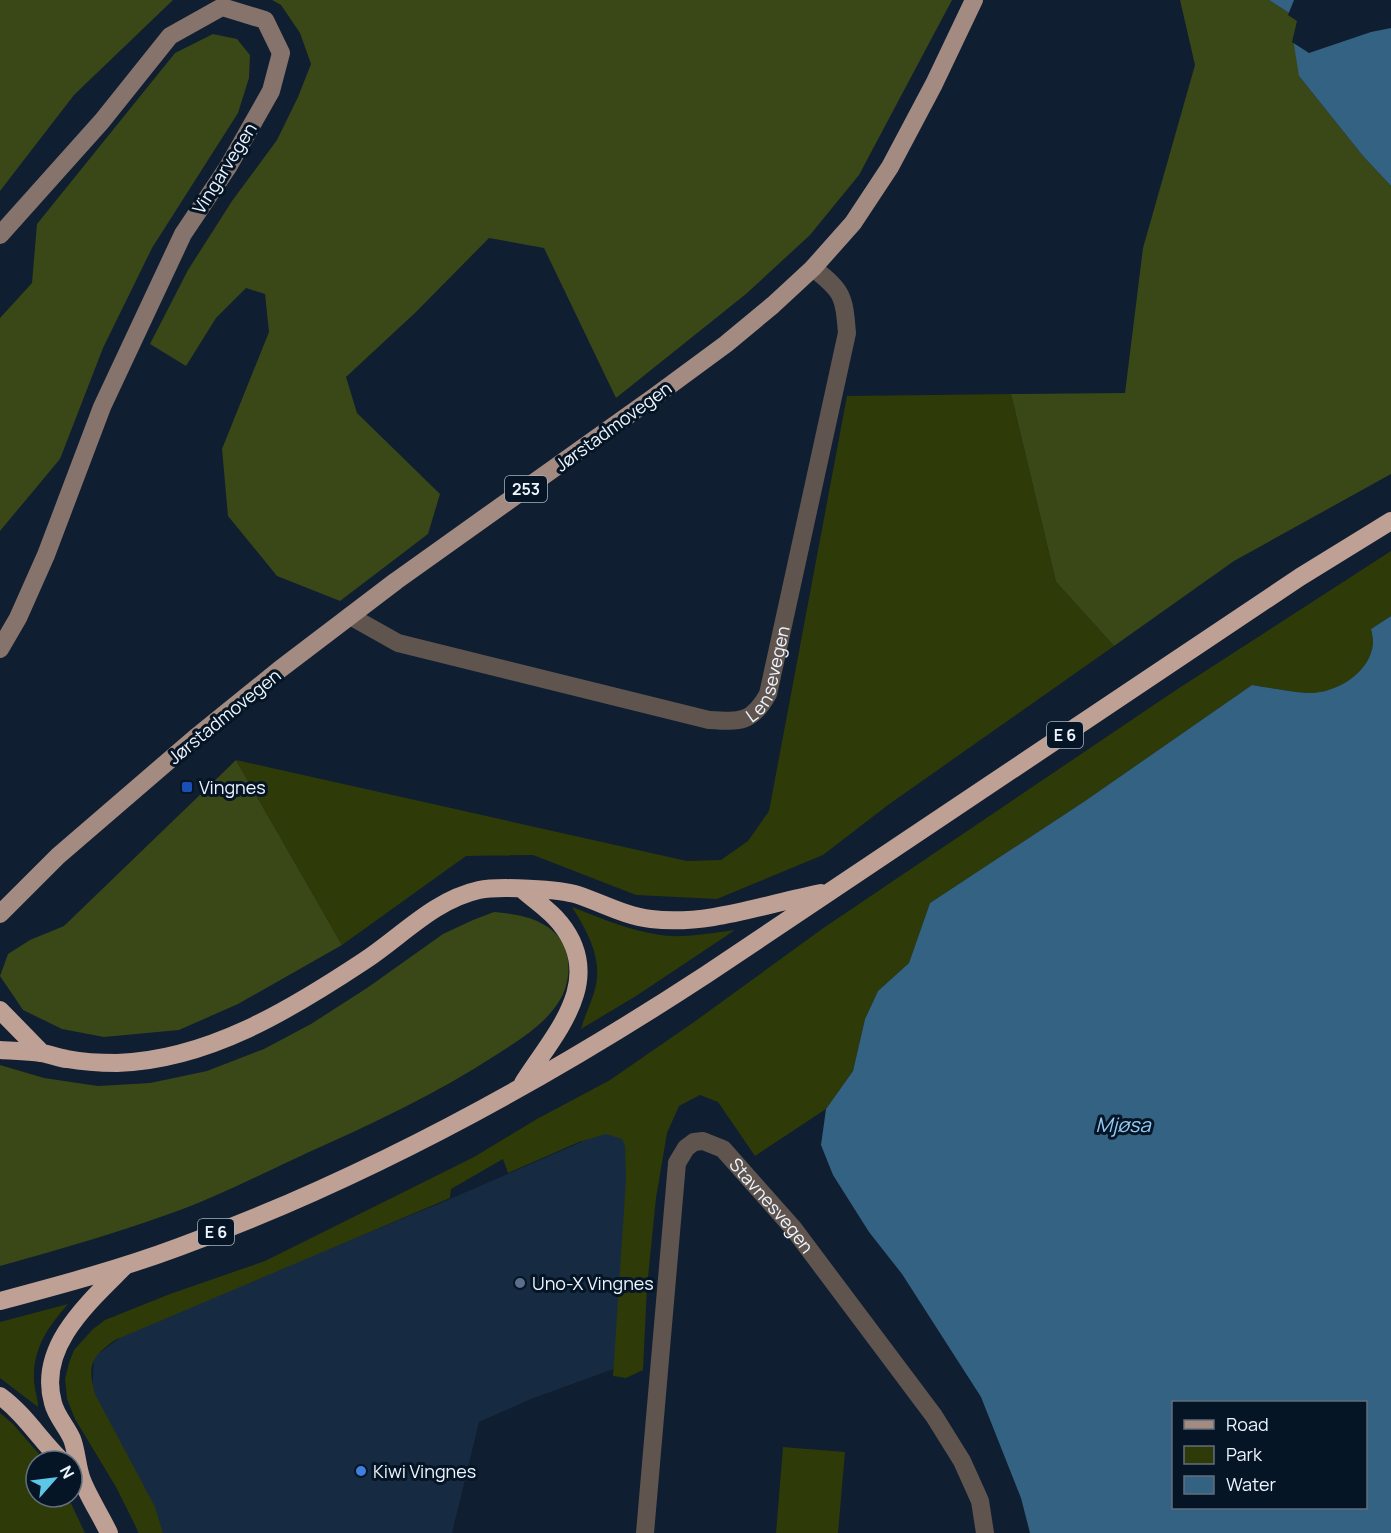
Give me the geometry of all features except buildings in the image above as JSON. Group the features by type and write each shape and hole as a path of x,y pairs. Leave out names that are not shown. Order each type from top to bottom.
{"highway":[{"name":"E 6","path":"0,1301 179,1247 303,1197 383,1159 520,1087 639,1018 1300,577 1391,521"},
{"path":"0,1050 116,1063 164,1057 212,1043 263,1022 310,996 363,962 419,920 450,901 479,890 508,888 575,894 622,912 651,919 677,920 732,914 779,901 828,892"},
{"path":"520,1087 573,1004 579,986 579,966 569,935 558,920 522,889"},
{"path":"0,1010 42,1053"},
{"path":"73,1449 72,1439 53,1404 50,1382 52,1363 59,1344 71,1324 90,1301 127,1264"},
{"path":"0,1396 26,1419 52,1449"},
{"path":"84,1488 109,1533"}],"main road":[{"name":"Jørstadmovegen","path":"0,914 58,856 195,738 279,670 396,581 726,344 813,268 853,223 890,167 934,84 974,0"}],"street":[{"name":"Vingarvegen","path":"0,235 102,121 170,36 222,7 265,20 281,52 271,91 228,167 183,234 102,407 37,576 18,618 0,649"},
{"name":"Lensevegen","path":"350,616 398,642 709,720 735,722 749,717 759,709 768,694 847,333 845,304 837,288 813,268"},
{"name":"Stavnesvegen","path":"645,1533 677,1163 686,1148 694,1142 703,1141 723,1149 793,1228 934,1416 962,1461 980,1501 985,1533"}],"shaded area":[{"path":"616,1127 628,1142 627,1364 531,1399 479,1422 452,1533 138,1533 92,1396 94,1357 129,1331 443,1202"}],"green space":[{"path":"0,0 173,0 74,95 0,191"},
{"path":"272,0 952,0 859,175 810,235 746,294 616,398 544,248 489,238 416,312 346,377 357,413 440,494 428,534 340,601 277,576 228,516 222,449 269,332 265,294 246,288 216,318 186,366 150,344 188,270 232,201 277,140 311,64 300,33 281,5"},
{"path":"1180,0 1269,0 1300,20 1299,76 1363,156 1391,186 1391,474 1234,561 1114,646 1056,582 1011,394 1125,393 1143,248 1195,65"},
{"path":"213,34 237,39 250,55 249,78 238,113 152,248 103,348 60,459 0,531 0,318 32,283 37,224 175,53"},
{"path":"1011,394 1056,582 1114,646 888,805 823,855 717,899 636,895 533,855 466,856 342,945 236,760 687,861 721,860 748,841 769,811 847,396"},
{"path":"1391,551 1391,616 1371,629 1373,643 1371,654 1366,664 1350,680 1330,690 1308,693 1252,685 1085,801 930,903 909,963 878,991 865,1019 853,1071 826,1109 755,1156 718,1102 700,1095 679,1106 667,1133 656,1198 647,1287 643,1370 626,1378 613,1376 626,1179 625,1146 622,1139 606,1134 579,1142 508,1173 503,1159 451,1189 450,1198 115,1340 96,1357 91,1369 95,1394 155,1507 163,1533 139,1533 116,1487 75,1419 67,1399 65,1379 69,1363 74,1350 93,1329 105,1320 170,1294 265,1261 474,1157 537,1119 610,1080 822,929 1176,690"},
{"path":"236,760 342,945 238,1004 179,1030 104,1037 62,1029 23,1010 0,976 8,954 30,940 64,926"},
{"path":"572,907 626,927 655,934 684,936 735,930 636,996 581,1029 595,991 597,964 592,944"},
{"path":"494,912 515,914 544,924 559,937 568,960 568,975 562,997 545,1019 522,1038 450,1083 403,1108 222,1193 127,1228 0,1266 0,1065 44,1078 98,1086 150,1083 207,1071 264,1049 311,1024 367,988 443,934"},
{"path":"68,1304 43,1338 36,1357 34,1379 38,1407 0,1378 0,1322"},
{"path":"0,1413 35,1449 24,1449 24,1509 74,1509 85,1533 0,1533"},
{"path":"783,1447 845,1452 838,1533 776,1533"}],"water":[{"path":"1269,0 1391,0 1391,186 1363,156 1299,76 1294,45 1300,20"},
{"name":"Mjøsa","path":"1391,616 1391,1533 1030,1533 1021,1498 981,1397 902,1274 869,1232 833,1175 821,1145 826,1109 853,1071 865,1019 878,991 909,963 930,903 1085,801 1252,685 1308,693 1329,690 1350,680 1359,672 1371,654 1373,643 1371,629"}],"pier":[{"path":"1294,0 1391,0 1391,28 1371,32 1309,53 1292,42 1297,21 1288,15"}],"place":[{"name":"Vingnes","path":"187,787"},
{"name":"Uno-X Vingnes","path":"520,1283"},
{"name":"Kiwi Vingnes","path":"361,1471"}]}
